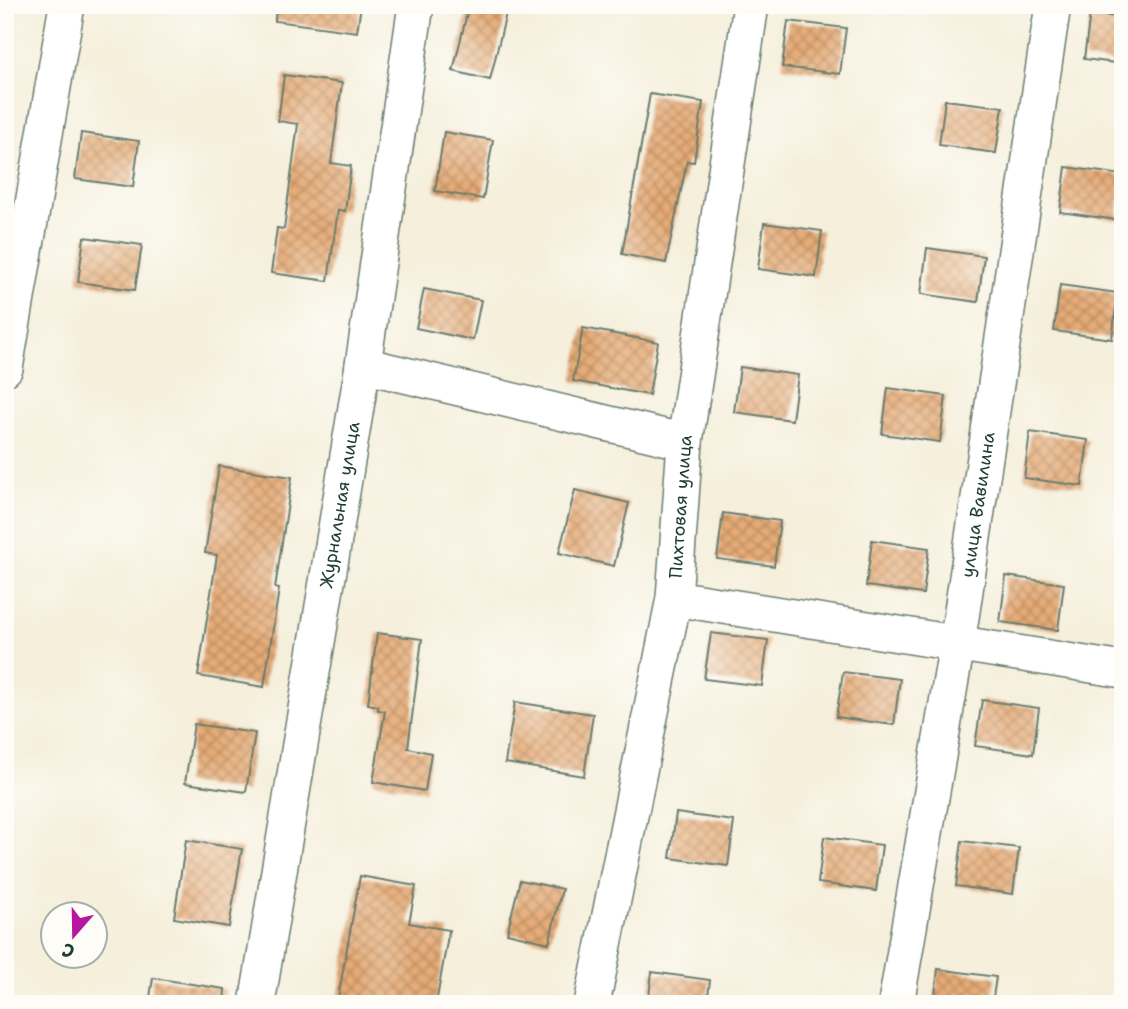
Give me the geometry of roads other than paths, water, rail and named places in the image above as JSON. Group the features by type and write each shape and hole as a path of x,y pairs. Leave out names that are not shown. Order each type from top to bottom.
{"street":[{"path":"5,368 67,5"},
{"name":"Журнальная улица","path":"257,1004 363,365 416,5"},
{"name":"Пихтовая улица","path":"592,1004 674,598 685,442 751,5"},
{"name":"улица Вавилина","path":"896,1004 957,644 1053,5"},
{"path":"363,365 685,442"},
{"path":"674,598 1123,670"}]}
